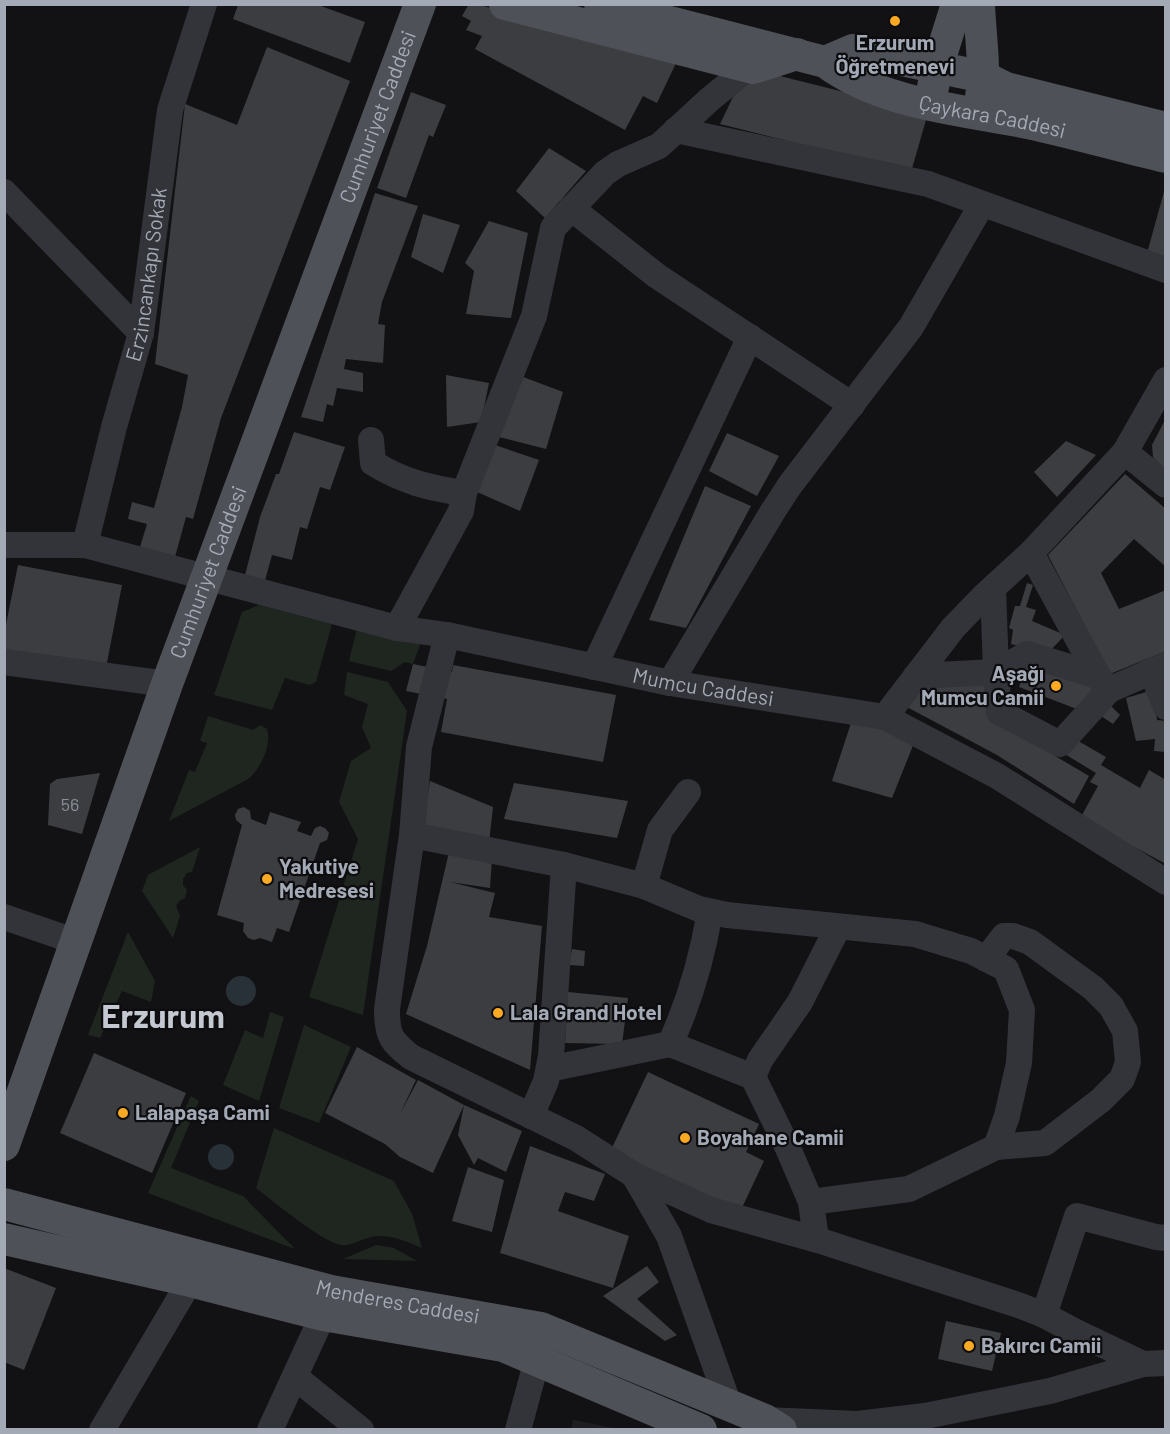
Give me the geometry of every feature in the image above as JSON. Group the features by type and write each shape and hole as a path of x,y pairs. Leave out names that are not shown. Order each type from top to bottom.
{"main road":[{"name":"Cumhuriyet Caddesi","path":"4,1145 167,684 420,4"},
{"path":"505,4 753,68 811,58"},
{"name":"Çaykara Caddesi","path":"600,4 811,58 842,75 897,96 929,105 1026,123 1166,157"},
{"path":"682,4 756,27 811,58"},
{"path":"929,105 937,68 957,4"},
{"path":"979,4 981,60 984,77 979,116"},
{"name":"Çaykara Caddesi","path":"811,58 853,50 984,77 1006,88 1166,128"},
{"name":"Menderes Caddesi","path":"4,1204 331,1291 541,1328 773,1425"},
{"name":"Menderes Caddesi","path":"4,1239 190,1281 323,1315 503,1346 701,1430"}],"street":[{"name":"Erzincankapı Sokak","path":"85,546 114,427 141,333 170,110 204,4"},
{"path":"397,628 461,511 464,493 534,316 553,228 604,173 618,164 659,146 742,73 753,68"},
{"path":"676,130 928,184 1166,270"},
{"path":"4,192 141,333"},
{"path":"670,683 772,511 911,327 982,204"},
{"path":"571,208 657,276 852,405"},
{"path":"594,667 750,338"},
{"path":"885,717 953,628 1030,553 1125,452 1166,380"},
{"path":"371,440 373,463 395,477 428,488 464,493"},
{"path":"1125,452 1166,485"},
{"name":"Mumcu Caddesi","path":"4,545 85,546 397,628 447,635 670,683 885,717 997,776 1166,882"},
{"path":"1030,553 1103,683"},
{"path":"993,588 999,712 1060,744 1103,683"},
{"path":"447,635 419,747 412,835 387,1009 387,1023 393,1043 411,1058 576,1138 634,1175 711,1210 816,1239 1044,1315 1074,1331 1154,1364"},
{"path":"916,676 996,672 1027,654 1103,683 1158,668 1166,706"},
{"path":"4,662 167,684"},
{"path":"644,886 660,830 688,792"},
{"path":"412,835 564,865 644,886 710,912 915,934 971,951 1006,969 1022,1010 1019,1063 1007,1116 996,1147"},
{"path":"531,1116 549,1069 564,865"},
{"path":"670,1044 694,983 705,944 710,912"},
{"path":"4,917 77,942"},
{"path":"753,1077 760,1060 800,1002 838,927"},
{"path":"811,1202 909,1189 996,1147 1045,1143 1101,1100 1122,1079 1128,1062 1125,1031 1111,1006 1093,988 1030,942 1013,936 1004,936 986,959"},
{"path":"549,1069 670,1044 753,1077 811,1202 816,1239"},
{"path":"634,1175 669,1236 729,1405"},
{"path":"1044,1315 1077,1216 1166,1238"},
{"path":"102,1430 190,1281"},
{"path":"270,1430 323,1315"},
{"path":"518,1430 537,1360"},
{"path":"773,1425 921,1425 1154,1364"},
{"path":"295,1377 361,1430"}],"shaded area":[{"path":"259,605 332,624 316,682 309,685 285,678 272,710 214,695 242,612"},
{"path":"358,624 422,639 413,664 405,662 391,671 349,661"},
{"path":"347,672 388,682 407,711 363,1015 309,997 358,839 339,802 351,761 371,748 362,727 368,704 344,695"},
{"path":"208,716 253,730 260,725 267,729 267,749 257,769 248,779 169,821 189,770 195,772 207,743 200,741"},
{"path":"200,847 192,872 187,873 183,879 183,885 187,890 185,898 176,906 180,916 173,938 142,891 148,875"},
{"path":"128,932 155,981 151,1002 122,991 100,1038 88,1035"},
{"path":"241,976 252,980 256,991 252,1002 241,1006 230,1002 226,991 230,980"},
{"path":"270,1012 284,1017 259,1101 223,1085 245,1030 263,1038"},
{"path":"304,1025 351,1047 319,1123 279,1108"},
{"path":"191,1096 199,1101 171,1168 243,1196 295,1249 148,1193"},
{"path":"274,1128 394,1181 412,1214 422,1248 400,1239 383,1236 373,1236 341,1245 322,1237 256,1188"},
{"path":"221,1144 230,1148 234,1157 230,1166 221,1170 212,1166 208,1157 212,1148"},
{"path":"376,1245 394,1248 417,1261 343,1259"},
{"path":"573,1420 618,1429 571,1429"}],"building":[{"path":"469,4 477,4 677,61 657,103 643,96 625,130 475,49 482,36 466,30 471,21 462,16"},
{"path":"238,5 318,5 365,22 350,63 233,19"},
{"path":"267,47 350,81 221,418 193,519 186,517 175,557 140,547 147,524 128,519 132,502 154,508 182,407 188,375 155,364 185,104 237,125"},
{"path":"760,71 928,113 911,172 720,124 733,97 744,83"},
{"path":"411,92 446,105 433,137 429,135 406,198 377,188"},
{"path":"549,148 586,171 545,218 516,191"},
{"path":"1166,188 1166,262 1146,257"},
{"path":"375,193 418,206 382,302 378,324 385,325 383,363 346,359 344,369 363,373 363,392 337,388 333,406 327,404 323,422 301,417"},
{"path":"423,214 460,225 443,273 411,257"},
{"path":"489,221 528,233 511,318 466,314 474,271 465,263"},
{"path":"446,375 489,383 481,422 447,427"},
{"path":"518,375 563,392 546,449 499,437"},
{"path":"1166,418 1166,471 1153,457 1152,445"},
{"path":"294,432 345,447 330,490 320,487 307,529 300,527 292,560 272,555 264,584 244,579 260,517"},
{"path":"727,433 779,456 757,496 709,471"},
{"path":"1066,441 1096,455 1057,497 1034,472"},
{"path":"495,445 539,460 520,511 477,492"},
{"path":"1125,474 1166,509 1166,567 1134,539 1101,573 1119,609 1166,590 1166,651 1110,674 1048,555"},
{"path":"705,486 751,506 686,628 649,620"},
{"path":"18,565 122,585 105,673 4,654 4,634"},
{"path":"1027,583 1033,585 1026,607 1036,610 1032,621 1065,635 1048,653 1011,644 1013,630 1009,628 1015,606 1020,606"},
{"name":"Aşağı Mumcu Camii","path":"1029,659 1094,685 1082,711 1019,687"},
{"path":"413,664 452,672 453,665 616,695 603,762 441,732 447,699 406,691"},
{"path":"989,680 1045,750 1089,776 1074,804 997,755 905,706 921,683"},
{"path":"1153,690 1157,720 1166,721 1166,752 1154,751 1155,739 1136,741 1126,698"},
{"path":"1110,705 1120,715 1113,724 1101,716"},
{"path":"852,720 916,738 892,798 832,781"},
{"path":"1073,738 1106,757 1101,765 1140,788 1149,770 1166,780 1166,864 1121,840 1082,815 1098,786 1090,782 1096,773 1063,753"},
{"path":"100,773 82,834 48,825 50,784 57,779"},
{"path":"430,781 493,807 489,843 422,832"},
{"path":"514,783 628,801 617,838 504,819"},
{"name":"Yakutiye Medresesi","path":"244,807 250,811 251,819 266,825 270,812 301,822 297,831 311,836 315,828 320,826 329,833 327,840 320,843 289,932 277,928 272,942 260,938 254,940 248,938 243,931 244,923 217,915 242,825 236,820 235,815 238,809"},
{"path":"449,852 492,858 490,888 450,882 495,893 489,917 542,926 530,1070 406,1014 427,946"},
{"path":"572,949 585,951 584,966 569,965"},
{"path":"568,992 628,998 622,1044 565,1043"},
{"path":"357,1047 416,1080 400,1114 418,1080 464,1105 433,1173 400,1157 385,1144 325,1113"},
{"name":"Lalapaşa Cami","path":"94,1053 186,1093 152,1173 60,1133"},
{"name":"Boyahane Camii","path":"648,1072 759,1124 746,1152 764,1161 740,1212 610,1152"},
{"path":"464,1105 522,1131 506,1172 478,1158 474,1165 458,1135"},
{"path":"530,1146 605,1174 594,1201 565,1192 558,1211 629,1236 613,1288 500,1253"},
{"path":"468,1167 504,1180 492,1232 452,1221"},
{"path":"647,1266 659,1282 637,1299 677,1335 665,1341 603,1296"},
{"path":"4,1268 56,1288 24,1370 4,1362"},
{"name":"Bakırcı Camii","path":"946,1321 1001,1333 992,1371 938,1359"}],"place":[{"name":"Erzurum Öğretmenevi","path":"895,21"},
{"name":"Aşağı Mumcu Camii","path":"1056,686"},
{"name":"Yakutiye Medresesi","path":"267,879"},
{"name":"Lala Grand Hotel","path":"498,1013"},
{"name":"Lalapaşa Cami","path":"123,1113"},
{"name":"Boyahane Camii","path":"685,1138"},
{"name":"Bakırcı Camii","path":"969,1346"}],"district":[{"name":"Erzurum","path":"163,1016"}]}
